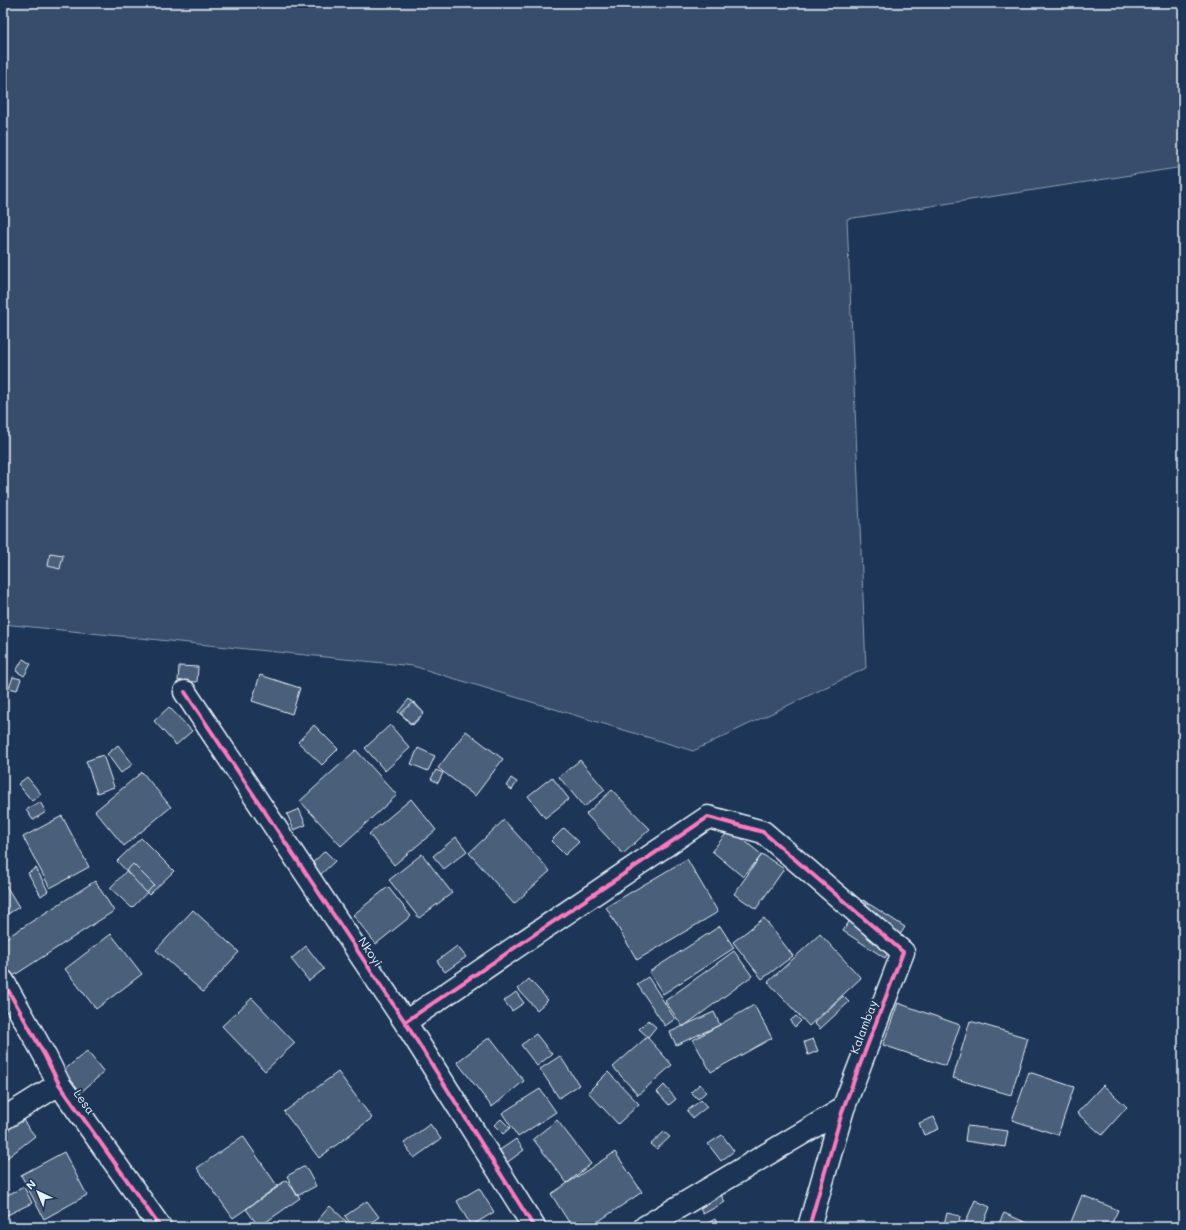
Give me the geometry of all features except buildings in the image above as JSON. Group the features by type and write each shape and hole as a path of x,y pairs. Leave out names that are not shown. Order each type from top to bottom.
{"street":[{"name":"Nkoyi","path":"185,692 405,1022 534,1227"},
{"name":"Kalambay","path":"405,1022 708,818 763,832 903,952 843,1109 809,1227"},
{"name":"Lesa","path":"3,981 59,1084 160,1227"},
{"path":"3,1119 59,1084"},
{"path":"645,1227 843,1109"}],"shaded area":[{"path":"3,3 1183,3 1183,167 847,219 866,668 693,751 413,666 3,624"}],"cycle path":[{"path":"185,692 405,1022 534,1227"},
{"path":"405,1022 708,817 763,832 903,952 843,1109 809,1227"},
{"path":"3,981 59,1084 160,1227"}]}
